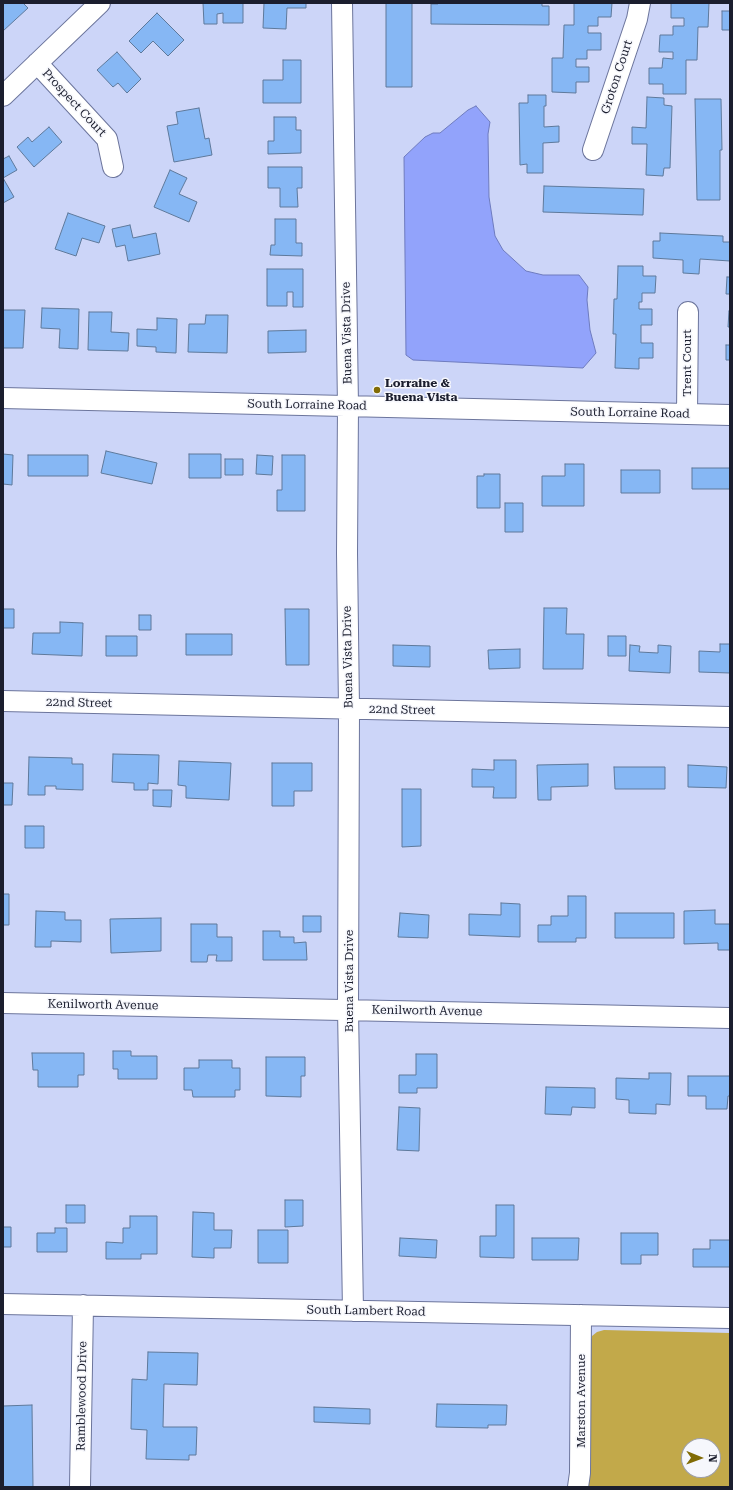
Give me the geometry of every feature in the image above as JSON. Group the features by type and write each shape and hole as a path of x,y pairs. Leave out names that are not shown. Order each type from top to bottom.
{"street":[{"path":"3,96 100,3"},
{"name":"Buena Vista Drive","path":"342,3 348,406 348,1009 353,1311"},
{"name":"Groton Court","path":"593,150 640,3"},
{"name":"Prospect Court","path":"37,63 108,139 113,167"},
{"name":"Trent Court","path":"687,414 688,312"},
{"name":"South Lorraine Road","path":"3,398 730,415"},
{"name":"22nd Street","path":"3,701 730,717"},
{"name":"Kenilworth Avenue","path":"3,1003 730,1018"},
{"name":"South Lambert Road","path":"3,1304 730,1318"},
{"name":"Ramblewood Drive","path":"80,1487 83,1305"},
{"name":"Marston Avenue","path":"578,1487 580,1473 581,1315"}],"shaded area":[{"path":"604,1330 730,1333 730,1487 589,1487 589,1346 592,1336 597,1332"}],"water":[{"path":"476,106 490,122 488,134 489,197 495,236 503,250 526,271 543,275 579,275 588,287 587,300 590,330 596,353 583,368 413,360 406,355 404,157 425,137 433,133 440,133 468,110"}],"building":[{"path":"3,3 23,3 28,8 3,31"},
{"path":"203,3 243,3 243,23 223,23 223,13 217,14 217,24 204,24"},
{"path":"264,3 306,3 306,8 287,8 286,29 263,28"},
{"path":"386,3 412,3 412,87 386,87"},
{"path":"542,3 542,6 549,6 549,25 431,24 431,4"},
{"path":"574,3 612,3 611,17 598,17 598,26 588,26 588,33 601,33 601,50 587,50 587,59 576,59 576,67 589,67 589,82 576,82 576,93 552,92 552,58 563,58 564,25 574,25"},
{"path":"671,3 709,3 708,27 698,27 697,60 686,60 686,94 663,94 663,84 649,84 649,68 662,68 663,58 673,59 673,52 659,52 660,35 673,35 673,26 684,26 684,18 671,18"},
{"path":"722,11 730,11 730,30 722,30"},
{"path":"157,13 184,40 168,56 153,41 141,53 129,41"},
{"path":"117,52 141,79 127,93 118,83 113,87 97,70"},
{"path":"283,60 301,60 301,103 263,103 263,80 283,80"},
{"path":"528,95 546,95 546,106 544,106 544,127 559,126 559,142 543,143 543,173 527,173 527,164 520,165 519,103 528,103"},
{"path":"647,97 664,98 664,105 672,106 670,168 664,168 663,176 646,175 647,144 632,144 632,127 646,128"},
{"path":"695,99 721,99 722,150 720,150 720,200 697,200"},
{"path":"199,108 205,139 209,138 212,155 174,162 167,126 178,124 176,112"},
{"path":"274,117 296,117 296,130 301,130 301,153 268,154 268,141 274,141"},
{"path":"49,127 62,142 34,167 17,147 28,137 32,142"},
{"path":"9,156 17,170 3,178 3,159"},
{"path":"268,167 302,167 302,188 297,188 298,207 280,207 280,188 268,188"},
{"path":"170,170 187,178 179,194 197,202 189,222 154,207"},
{"path":"3,178 14,197 3,203"},
{"path":"544,186 644,189 643,215 543,212"},
{"path":"68,213 105,226 99,243 82,238 76,256 55,249"},
{"path":"275,219 296,219 296,243 302,243 302,256 270,255 271,245 275,245"},
{"path":"130,225 133,238 156,233 160,254 128,261 125,245 116,247 112,229"},
{"path":"660,233 723,236 723,242 730,242 730,261 700,259 699,274 683,273 683,260 653,258 653,241 660,241"},
{"path":"618,266 643,266 643,276 656,276 655,293 642,293 642,302 639,302 639,309 652,309 652,325 641,325 641,343 653,343 653,358 639,358 639,369 615,368 616,334 613,334 614,299 617,299"},
{"path":"267,269 303,269 303,307 293,307 293,292 287,292 287,306 267,306"},
{"path":"727,277 730,277 730,294 726,294"},
{"path":"42,308 79,309 78,349 59,348 60,329 41,328"},
{"path":"3,310 25,310 23,348 3,348"},
{"path":"729,311 730,327 728,327"},
{"path":"89,312 112,312 111,332 129,333 128,351 88,350"},
{"path":"206,315 228,315 227,353 188,352 189,324 205,324"},
{"path":"157,318 177,319 176,353 156,352 156,347 137,346 137,329 157,330"},
{"path":"306,330 306,352 268,353 268,331"},
{"path":"726,345 730,345 730,360 726,360"},
{"path":"106,451 157,463 152,484 101,473"},
{"path":"3,454 13,455 12,485 3,484"},
{"path":"189,454 221,454 221,478 189,478"},
{"path":"28,455 88,455 88,476 28,476"},
{"path":"257,455 273,456 272,475 256,474"},
{"path":"282,455 305,455 305,511 277,511 277,490 282,490"},
{"path":"225,459 243,459 243,475 225,475"},
{"path":"565,464 584,464 584,506 542,506 542,476 565,476"},
{"path":"692,468 730,468 730,489 692,489"},
{"path":"621,470 660,470 660,493 621,493"},
{"path":"484,474 500,474 500,508 477,508 477,476 484,476"},
{"path":"505,503 523,503 523,532 505,532"},
{"path":"544,608 567,608 566,634 584,634 583,669 543,669"},
{"path":"3,609 14,609 14,628 3,628"},
{"path":"285,609 309,609 309,665 286,665"},
{"path":"139,615 151,615 151,630 139,630"},
{"path":"60,622 83,623 82,656 32,654 33,633 60,633"},
{"path":"186,634 232,634 232,655 186,655"},
{"path":"106,636 137,636 137,656 106,656"},
{"path":"608,636 626,636 626,656 608,656"},
{"path":"720,644 730,644 730,673 699,672 699,651 720,652"},
{"path":"393,645 430,646 430,667 393,666"},
{"path":"630,645 640,646 639,652 658,653 658,645 671,646 670,673 629,671"},
{"path":"520,649 520,668 489,669 488,650"},
{"path":"113,754 159,755 158,784 148,783 148,790 134,790 134,783 112,782"},
{"path":"29,757 72,758 72,764 83,764 83,790 56,789 56,786 45,786 45,795 28,795"},
{"path":"494,760 516,760 516,798 493,798 494,787 472,787 472,769 494,770"},
{"path":"179,761 231,763 229,800 186,798 186,786 178,785"},
{"path":"272,763 312,763 312,791 294,791 294,806 272,806"},
{"path":"588,764 588,786 551,787 551,800 538,800 537,765"},
{"path":"688,765 727,767 726,788 688,787"},
{"path":"614,767 665,767 665,789 615,789"},
{"path":"3,783 13,783 12,805 3,805"},
{"path":"402,789 421,789 421,846 402,847"},
{"path":"153,790 172,790 171,807 153,806"},
{"path":"25,826 44,826 44,848 25,848"},
{"path":"3,894 9,894 9,925 3,925"},
{"path":"568,896 586,896 586,938 576,938 576,942 538,942 538,925 551,925 551,916 568,916"},
{"path":"501,903 520,904 520,937 469,935 469,914 501,915"},
{"path":"715,910 715,924 730,924 730,950 718,950 718,943 684,944 684,911"},
{"path":"36,911 65,912 65,920 81,920 81,942 51,941 51,947 35,947"},
{"path":"400,913 429,915 428,938 398,937"},
{"path":"615,913 674,913 674,938 615,938"},
{"path":"303,916 321,916 321,932 303,932"},
{"path":"161,918 161,951 111,953 110,919"},
{"path":"191,924 217,924 217,937 232,937 232,961 216,961 217,955 208,955 207,962 191,962"},
{"path":"263,931 280,931 280,937 294,937 294,943 306,942 307,960 263,960"},
{"path":"113,1051 131,1051 131,1056 157,1056 157,1079 118,1079 118,1069 113,1069"},
{"path":"32,1053 84,1053 84,1075 78,1075 78,1087 38,1087 38,1070 33,1070"},
{"path":"416,1054 437,1054 437,1088 417,1088 417,1093 399,1093 399,1075 416,1075"},
{"path":"266,1057 305,1057 305,1076 301,1076 301,1097 266,1096"},
{"path":"199,1060 232,1060 232,1068 240,1068 240,1090 235,1090 235,1097 193,1097 192,1090 184,1090 184,1068 199,1068"},
{"path":"649,1073 671,1073 670,1105 656,1104 656,1114 629,1113 629,1100 616,1099 616,1078 649,1079"},
{"path":"688,1076 730,1076 730,1096 728,1096 727,1109 706,1109 706,1096 688,1096"},
{"path":"546,1087 595,1088 595,1108 572,1107 571,1115 545,1114"},
{"path":"399,1107 420,1108 419,1151 397,1150"},
{"path":"285,1200 303,1200 303,1226 285,1227"},
{"path":"66,1205 85,1205 85,1223 66,1223"},
{"path":"496,1205 514,1205 514,1258 480,1257 480,1236 496,1236"},
{"path":"193,1212 214,1213 214,1230 232,1230 231,1248 214,1248 214,1258 192,1257"},
{"path":"130,1216 157,1216 157,1254 141,1254 141,1259 106,1259 106,1242 123,1243 123,1228 130,1228"},
{"path":"3,1227 11,1227 11,1247 3,1247"},
{"path":"55,1228 67,1228 67,1252 37,1252 37,1233 55,1233"},
{"path":"258,1230 288,1230 288,1263 258,1263"},
{"path":"621,1233 658,1233 658,1255 641,1255 641,1264 621,1264"},
{"path":"400,1238 437,1240 436,1258 399,1256"},
{"path":"532,1238 579,1238 578,1260 532,1260"},
{"path":"710,1240 730,1240 730,1267 693,1267 693,1249 710,1249"},
{"path":"148,1352 198,1353 197,1385 164,1384 163,1427 197,1427 196,1455 189,1455 189,1460 146,1459 147,1430 131,1429 132,1379 147,1380"},
{"path":"437,1404 507,1405 506,1425 488,1425 488,1428 436,1427"},
{"path":"32,1405 33,1487 3,1487 3,1406"},
{"path":"314,1407 370,1409 370,1424 314,1422"}],"place":[{"name":"Lorraine & Buena Vista","path":"377,390"}]}
